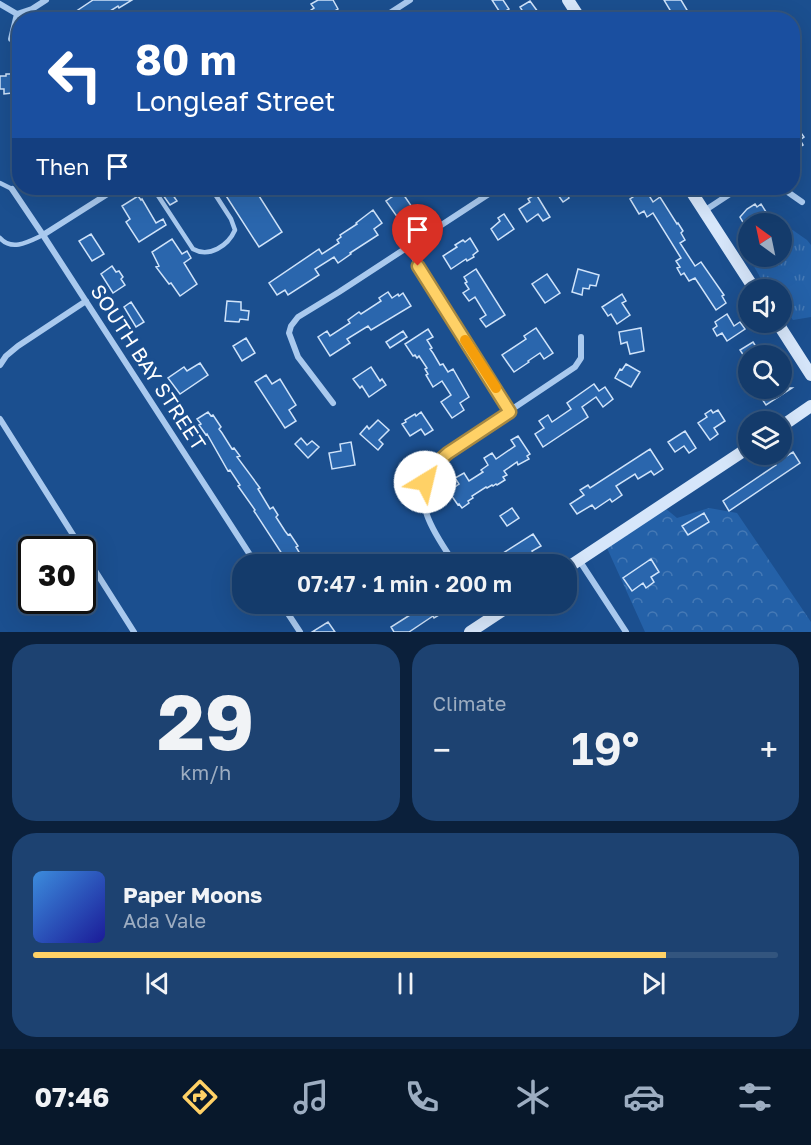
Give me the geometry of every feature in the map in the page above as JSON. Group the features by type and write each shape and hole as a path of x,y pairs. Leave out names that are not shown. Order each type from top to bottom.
{"street":[{"path":"22,12 46,0"},
{"path":"391,12 410,0"},
{"path":"0,4 13,12"},
{"path":"11,39 12,34"},
{"name":"SOUTH BAY STREET","path":"16,195 250,554"},
{"path":"43,235 106,195"},
{"path":"333,403 298,357 289,333 291,326 298,317 487,195"},
{"path":"694,195 748,279"},
{"path":"704,211 728,195"},
{"path":"792,195 801,202"},
{"path":"0,365 6,356 18,346 86,301"},
{"path":"784,333 811,375"},
{"path":"448,554 427,515 423,496 425,482 432,467 448,453 575,368 581,358 580,336"},
{"path":"792,419 811,406"},
{"path":"0,419 74,536"},
{"path":"626,632 579,560 738,455"},
{"path":"96,571 134,632"},
{"path":"288,614 300,632"},
{"path":"487,614 490,619"},
{"path":"470,632 498,614"}],"lane":[{"path":"0,183 12,189"},
{"path":"158,195 193,249 201,253 208,253 222,246 235,230 231,219 216,195"},
{"path":"0,238 3,242 15,246 43,235"},
{"path":"407,248 510,412"}],"green space":[{"path":"792,230 807,240 811,245 811,317 792,319 792,279 761,279 754,267 792,267"},
{"path":"665,508 677,518 709,508 737,513 811,622 811,632 645,632 607,548"}],"building":[{"path":"93,0 132,0 108,12 75,12"},
{"path":"318,0 333,0 338,9 333,12 308,12 314,8 311,4"},
{"path":"492,0 503,0 509,9 500,12"},
{"path":"664,0 681,0 688,12 671,12"},
{"path":"530,1 538,12 523,12 520,7"},
{"path":"6,74 12,74 12,93 4,94 4,89 0,89 0,76 6,76"},
{"path":"163,195 173,195 177,201 170,205"},
{"path":"226,195 258,195 282,232 259,247"},
{"path":"395,195 404,195 412,207 398,218 386,201"},
{"path":"537,195 550,217 543,221 538,214 527,222 519,209 530,202 528,199"},
{"path":"558,195 568,195 569,198 563,202"},
{"path":"636,195 649,195 653,202 660,197 683,231 681,233 685,240 680,243 695,266 701,262 724,295 722,296 726,303 716,310 695,278 689,281 684,273 681,275 676,261 681,258 653,213 647,217 644,211 639,214 630,199"},
{"path":"138,196 156,223 163,219 166,225 139,242 126,222 130,219 122,206"},
{"path":"755,204 757,207 761,204 767,213 744,213"},
{"path":"373,210 382,223 374,229 378,235 338,263 334,257 315,269 319,275 288,295 285,290 277,295 269,283 319,249 322,254 339,243 337,240 341,237 340,235"},
{"path":"504,214 514,229 498,240 491,229 500,221 498,218"},
{"path":"91,234 104,254 92,261 79,241"},
{"path":"470,238 478,251 473,255 474,257 467,261 466,259 451,269 443,256 457,247 455,245"},
{"path":"172,239 182,254 187,251 191,258 184,263 197,284 180,296 156,267 159,266 152,252"},
{"path":"112,266 116,272 119,271 125,285 113,293 101,274"},
{"path":"476,269 505,315 486,327 480,319 486,315 475,297 469,301 463,293 469,289 464,277"},
{"path":"578,269 599,275 596,286 590,285 589,289 583,288 582,295 572,292"},
{"path":"547,274 560,293 545,303 532,284"},
{"path":"388,292 392,298 403,293 411,306 371,330 368,326 347,339 350,343 330,356 318,337 327,331 330,336 350,323 348,320 359,312 361,314 381,301 379,298"},
{"path":"622,294 626,301 622,303 630,315 617,324 611,314 608,316 602,307"},
{"path":"227,301 241,302 241,310 249,311 248,320 225,321"},
{"path":"131,302 144,322 136,327 124,307"},
{"path":"727,314 734,326 738,323 739,333 727,341 722,333 717,336 713,329 717,326 715,322"},
{"path":"536,328 553,353 544,359 540,353 514,372 502,355 526,339 524,336"},
{"path":"641,328 644,351 630,354 627,342 621,344 619,332"},
{"path":"428,329 433,337 427,340 432,348 430,349 440,365 443,364 448,372 453,369 469,397 460,403 464,410 452,418 441,402 451,395 442,381 433,387 426,375 428,374 425,369 427,368 419,356 417,358 413,356 405,344"},
{"path":"403,331 407,337 390,348 386,342"},
{"path":"246,338 255,353 242,361 233,346"},
{"path":"200,363 208,375 180,394 168,378 184,367 187,371"},
{"path":"626,364 640,372 631,387 615,378"},
{"path":"371,367 380,381 382,379 386,385 369,397 362,386 360,388 353,379"},
{"path":"266,375 272,384 280,379 296,405 289,410 296,421 285,428 255,382"},
{"path":"594,384 599,391 605,387 613,399 603,407 596,397 582,407 588,417 543,447 535,434 544,428 539,421 548,415 552,422 571,409 567,403"},
{"path":"762,399 775,399 766,405"},
{"path":"711,410 713,413 718,410 725,421 714,428 718,434 710,440 698,423 707,417 705,414"},
{"path":"208,412 211,416 213,415 221,427 219,429 232,449 234,448 240,456 237,457 260,488 258,489 270,509 273,507 278,515 276,517 298,546 296,547 299,552 282,554 197,419"},
{"path":"421,412 433,430 425,435 421,429 410,436 402,424"},
{"path":"378,420 389,430 379,440 383,444 378,450 360,434 367,426 369,429"},
{"path":"685,431 696,448 689,453 684,446 675,452 668,442"},
{"path":"518,436 530,454 527,456 529,459 518,465 517,462 504,471 507,475 503,477 505,480 497,485 486,487 472,496 469,503 462,508 458,505 449,492 459,484 455,478 464,473 469,481 483,472 481,470 488,465 484,458 492,453 496,459 515,446 511,440"},
{"path":"301,438 307,445 312,441 319,447 308,458 295,444"},
{"path":"351,442 355,465 332,469 329,453 341,451 340,444"},
{"path":"650,449 663,469 654,475 651,471 638,479 635,474 616,486 622,495 612,502 610,499 595,509 592,505 577,514 570,504 584,495 580,490 588,485 590,488"},
{"path":"792,453 800,463 729,511 723,501 776,465 792,465"},
{"path":"512,508 519,518 507,526 500,516"},
{"path":"704,513 709,522 688,535 682,526"},
{"path":"533,534 541,546 532,551 534,554 502,554"},
{"path":"651,559 659,572 651,577 654,582 646,588 643,583 632,591 623,578"},
{"path":"412,614 441,614 434,618 433,616 409,632 394,632 391,627"},
{"path":"328,622 335,632 312,632"}],"slow traffic":[{"path":"465,340 496,388"}],"route":[{"path":"418,266 510,412 448,453 432,467 425,482"}]}
